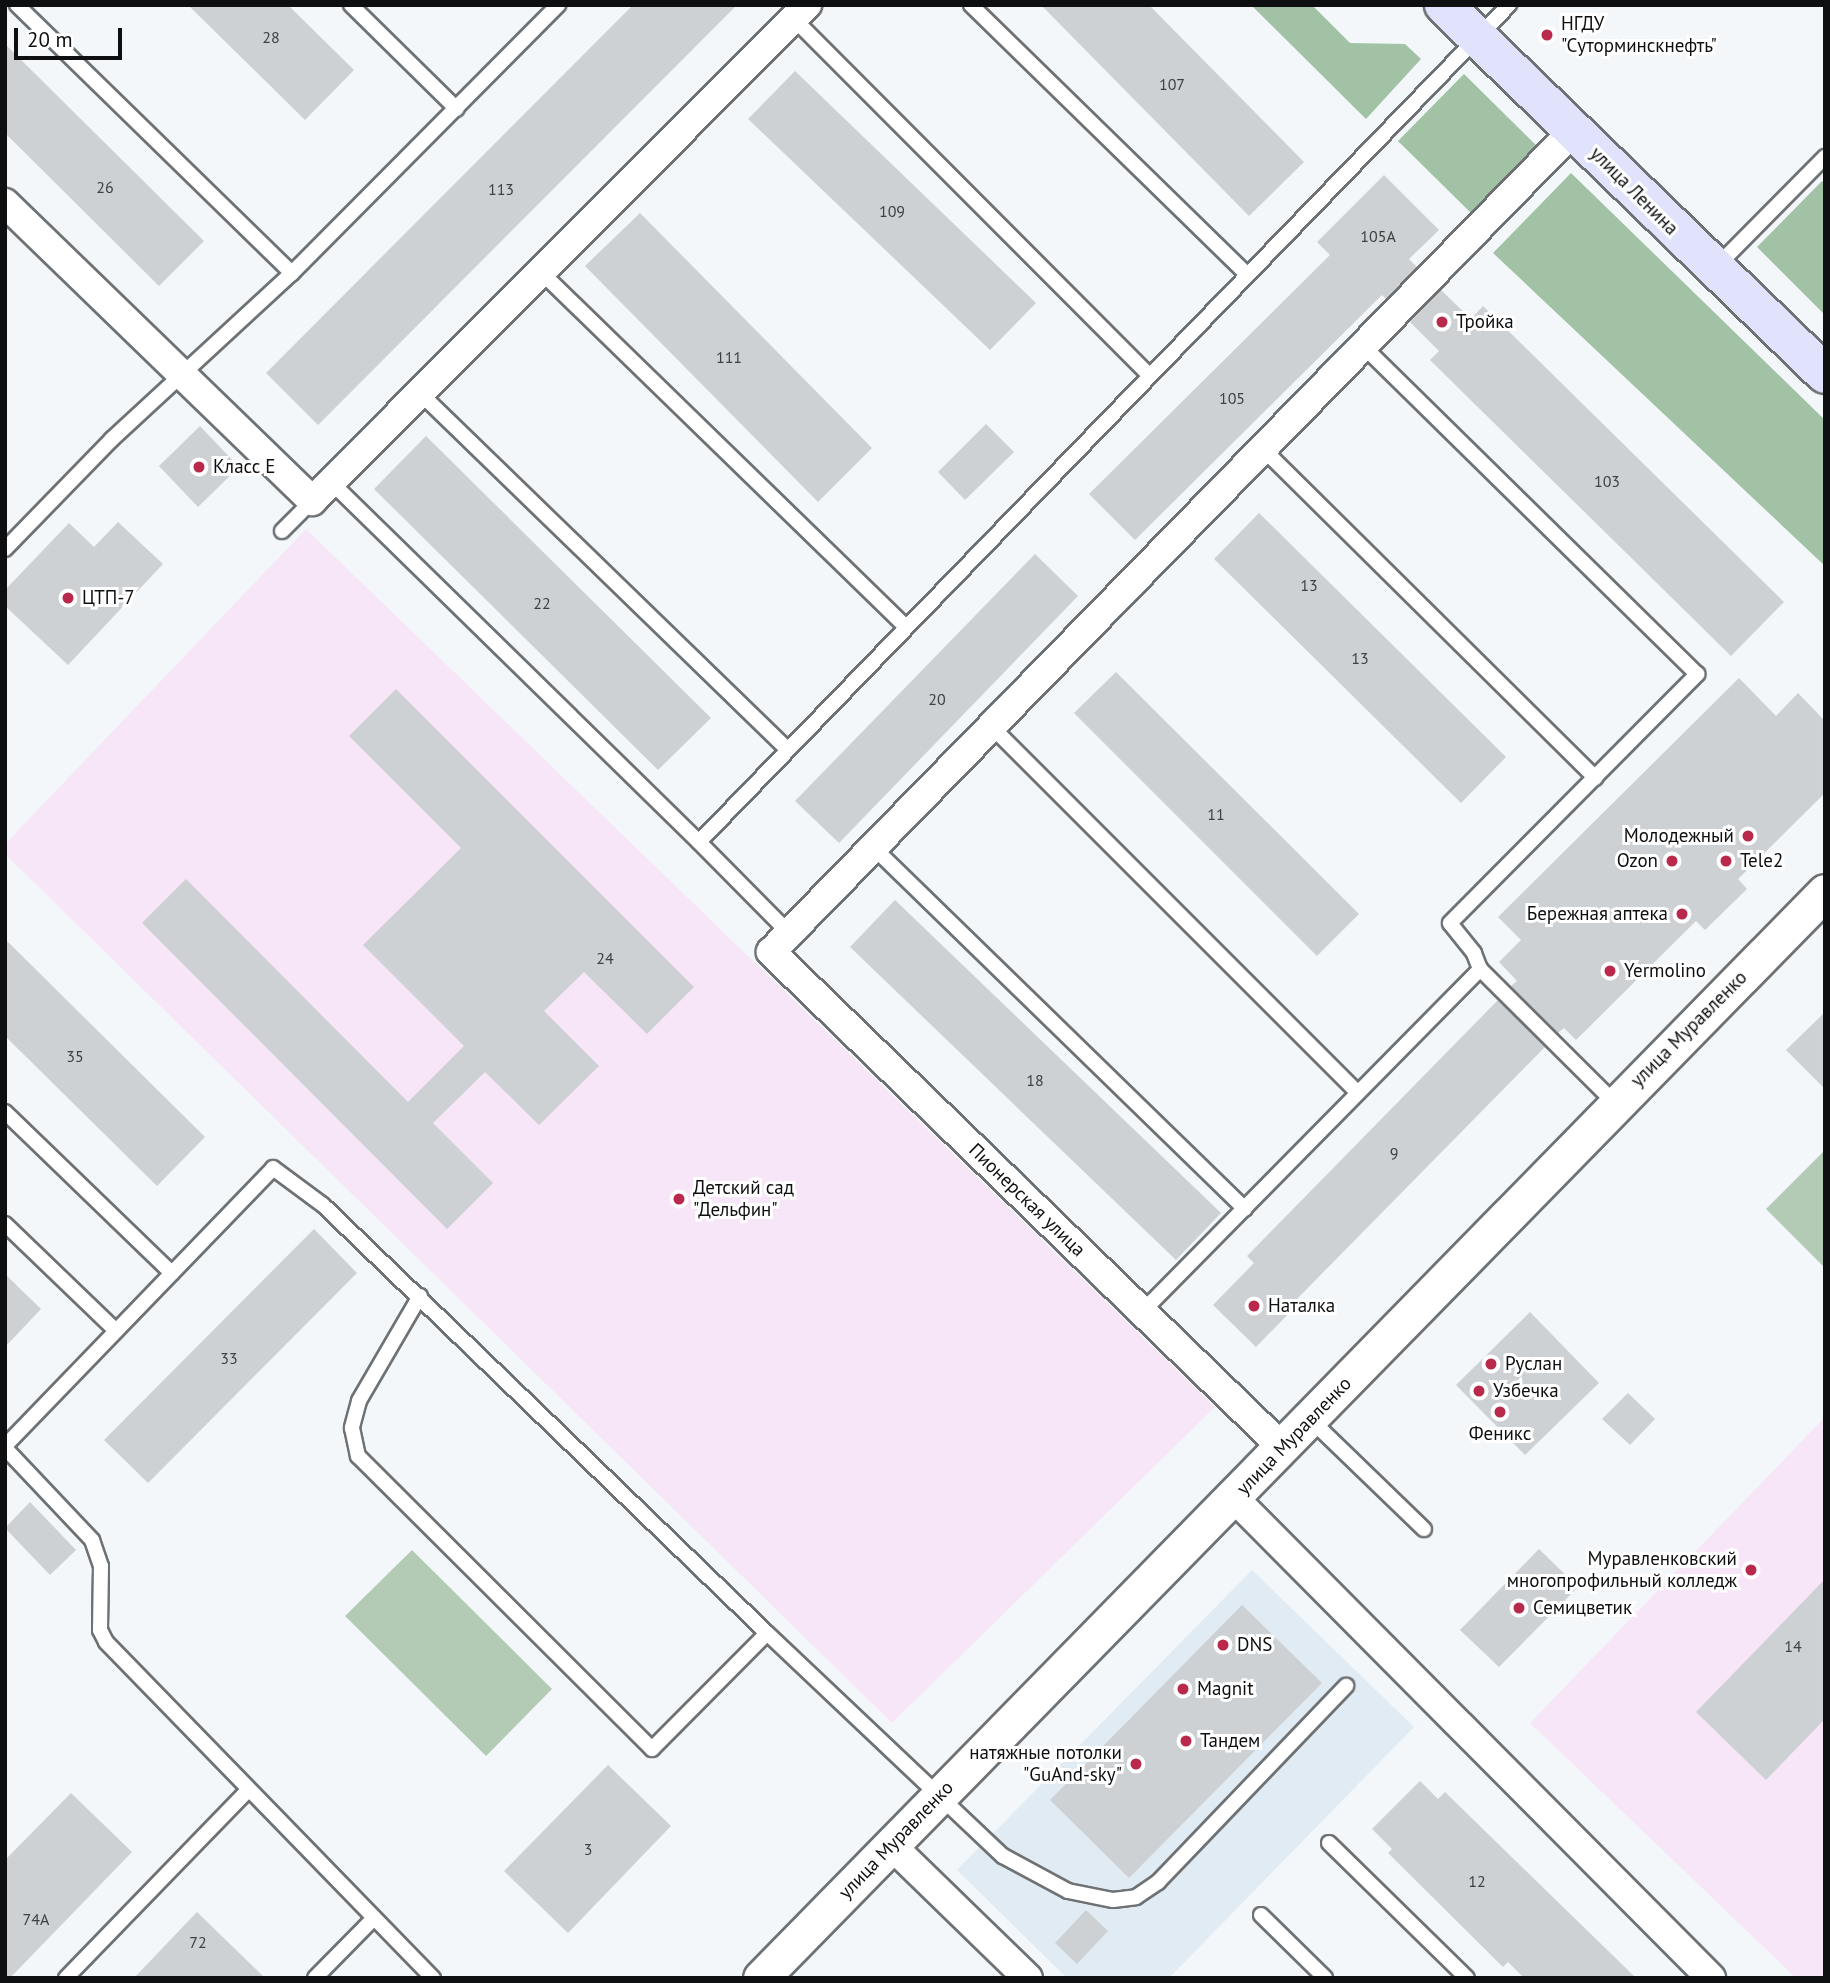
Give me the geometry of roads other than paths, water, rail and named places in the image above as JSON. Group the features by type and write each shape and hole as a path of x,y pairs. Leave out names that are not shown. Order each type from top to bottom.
{"main road":[{"name":"улица Ленина","path":"1444,5 1825,374"}],"street":[{"path":"5,203 183,376 322,491 801,12"},
{"path":"810,912 1573,131"},
{"name":"улица Муравленко","path":"761,1978 1311,1420 1825,892"},
{"name":"Пионерская улица","path":"810,912 771,952 1283,1448"},
{"path":"1234,1498 1711,1978"},
{"path":"891,1844 1028,1978"}],"lane":[{"path":"18,5 292,273"},
{"path":"351,5 457,109"},
{"path":"5,549 112,439 292,273 558,5"},
{"path":"971,5 1247,274"},
{"path":"699,842 786,748 1509,5"},
{"path":"801,12 1149,375"},
{"path":"1715,268 1825,157"},
{"path":"541,272 905,626"},
{"path":"1362,345 1697,674 1450,923 1474,953 1480,969 1616,1104"},
{"path":"420,393 786,748"},
{"path":"1262,448 1595,778"},
{"path":"282,531 322,491 699,842 789,933 810,912"},
{"path":"991,726 1357,1092"},
{"path":"873,848 1245,1209"},
{"path":"1142,1312 1480,969"},
{"path":"5,1112 172,1273"},
{"path":"430,1977 106,1642 100,1630 101,1566 92,1540 5,1447 273,1168 323,1205 420,1296 937,1797 1003,1856 1068,1891 1093,1898 1136,1896 1158,1882 1346,1686"},
{"path":"5,1224 116,1331"},
{"path":"420,1296 359,1401 352,1428 358,1456 652,1749 767,1633"},
{"path":"1311,1420 1424,1529"},
{"path":"66,1978 248,1790"},
{"path":"1329,1843 1467,1978"},
{"path":"1261,1915 1325,1978"},
{"path":"315,1978 374,1918"}],"place":[{"name":"НГДУ \"Суторминскнефть\"","path":"1547,35"},
{"name":"Тройка","path":"1442,322"},
{"name":"Класс Е","path":"199,467"},
{"name":"ЦТП-7","path":"68,598"},
{"name":"Молодежный","path":"1748,836"},
{"name":"Ozon","path":"1672,861"},
{"name":"Tele2","path":"1726,861"},
{"name":"Бережная аптека","path":"1682,914"},
{"name":"Yermolino","path":"1610,971"},
{"name":"Детский сад \"Дельфин\"","path":"679,1199"},
{"name":"Наталка","path":"1254,1306"},
{"name":"Руслан","path":"1491,1364"},
{"name":"Узбечка","path":"1479,1391"},
{"name":"Феникс","path":"1500,1412"},
{"name":"Муравленковский многопрофильный колледж","path":"1751,1570"},
{"name":"Семицветик","path":"1519,1608"},
{"name":"DNS","path":"1223,1645"},
{"name":"Magnit","path":"1183,1689"},
{"name":"Тандем","path":"1186,1741"},
{"name":"натяжные потолки \"GuAnd-sky\"","path":"1136,1764"}]}
